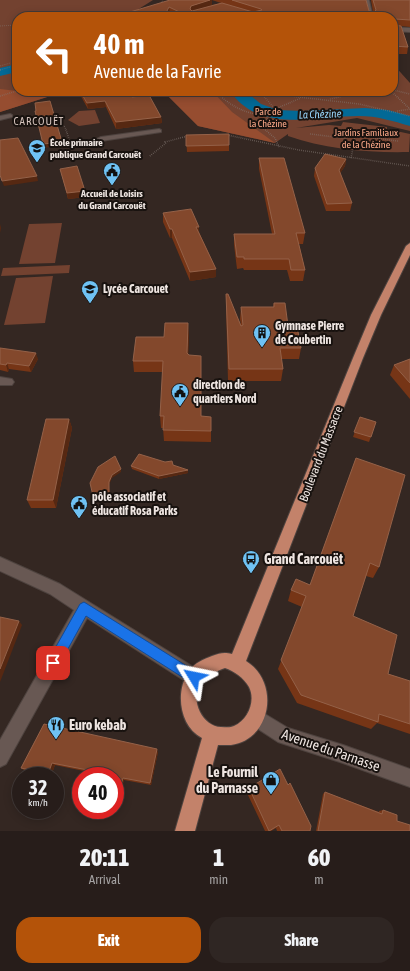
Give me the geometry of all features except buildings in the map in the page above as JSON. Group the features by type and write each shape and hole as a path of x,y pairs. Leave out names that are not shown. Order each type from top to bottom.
{"main road":[{"name":"Boulevard du Massacre","path":"237,663 358,358 376,315 410,246"},
{"path":"225,660 237,663 249,672 257,686 259,701 255,717 248,728 237,734 224,737 212,735 198,725 190,710 188,693 194,677 202,668 213,662 225,660"},
{"path":"185,831 212,735"}],"street":[{"path":"367,0 370,12"},
{"path":"398,29 410,30"},
{"path":"0,118 10,116"},
{"path":"101,139 159,130"},
{"path":"0,564 55,589 194,677"},
{"path":"0,758 84,608"},
{"name":"Avenue du Parnasse","path":"255,717 284,736 343,754 410,778"}],"path":[{"path":"153,5 158,5 164,0"},
{"path":"0,26 12,25"},
{"path":"0,66 12,62"},
{"path":"0,70 12,66"},
{"path":"398,91 410,94"},
{"path":"0,96 12,92"},
{"path":"220,96 232,107 248,114 269,115"},
{"path":"263,96 275,109"},
{"path":"291,96 301,98 328,99 396,111 410,116"},
{"path":"328,99 342,96"},
{"path":"398,96 410,109"},
{"path":"279,147 275,138 263,128 269,115 275,109 301,98"},
{"path":"396,111 410,109"},
{"path":"25,117 34,120 46,118"},
{"path":"50,118 65,127 70,142 78,143 77,145"},
{"path":"310,134 343,138 360,136 398,141"},
{"path":"226,135 279,147 410,166"},
{"path":"150,156 166,144 166,142 189,136"},
{"path":"351,158 355,139 352,137"}],"green space":[{"path":"0,0 153,0 134,12 12,12 12,96 50,96 0,112"},
{"name":"Parc de la Chézine","path":"398,70 410,83 410,131 357,118 296,128 329,125 341,126 343,122 387,127 387,129 410,134 409,152 363,151 332,147 288,136 288,134 275,143 198,126 168,96 398,96"},
{"path":"95,110 100,123 79,126 68,120 79,111"},
{"path":"62,223 55,263 19,264 29,224"},
{"path":"70,265 69,273 1,276 3,268"},
{"path":"53,276 45,323 4,325 16,278"}],"shaded area":[{"path":"0,89 12,90 12,96 50,96 0,112"},
{"path":"168,96 217,96 232,112 275,143 198,126"}],"waterway":[{"name":"La Chézine","path":"0,72 12,69"},
{"name":"La Chézine","path":"242,96 256,107 267,112 278,114 302,116 365,112 388,115 410,121"}],"place":[{"name":"École primaire publique Grand Carcouët","path":"37,163"},
{"name":"Accueil de Loisirs du Grand Carcouët","path":"112,186"},
{"name":"Lycée Carcouet","path":"90,304"},
{"name":"Gymnase Pierre de Coubertin","path":"262,348"},
{"name":"direction de quartiers Nord","path":"180,407"},
{"name":"pôle associatif et éducatif Rosa Parks","path":"79,519"},
{"name":"Grand Carcouët","path":"251,574"},
{"name":"Euro kebab","path":"56,740"},
{"name":"Le Fournil du Parnasse","path":"271,795"}],"district":[{"name":"CARCOUËT","path":"39,121"}],"route":[{"path":"53,663 84,608 194,677"}],"park label":[{"name":"Jardins Familiaux de la Chézine","path":"366,138"}]}
